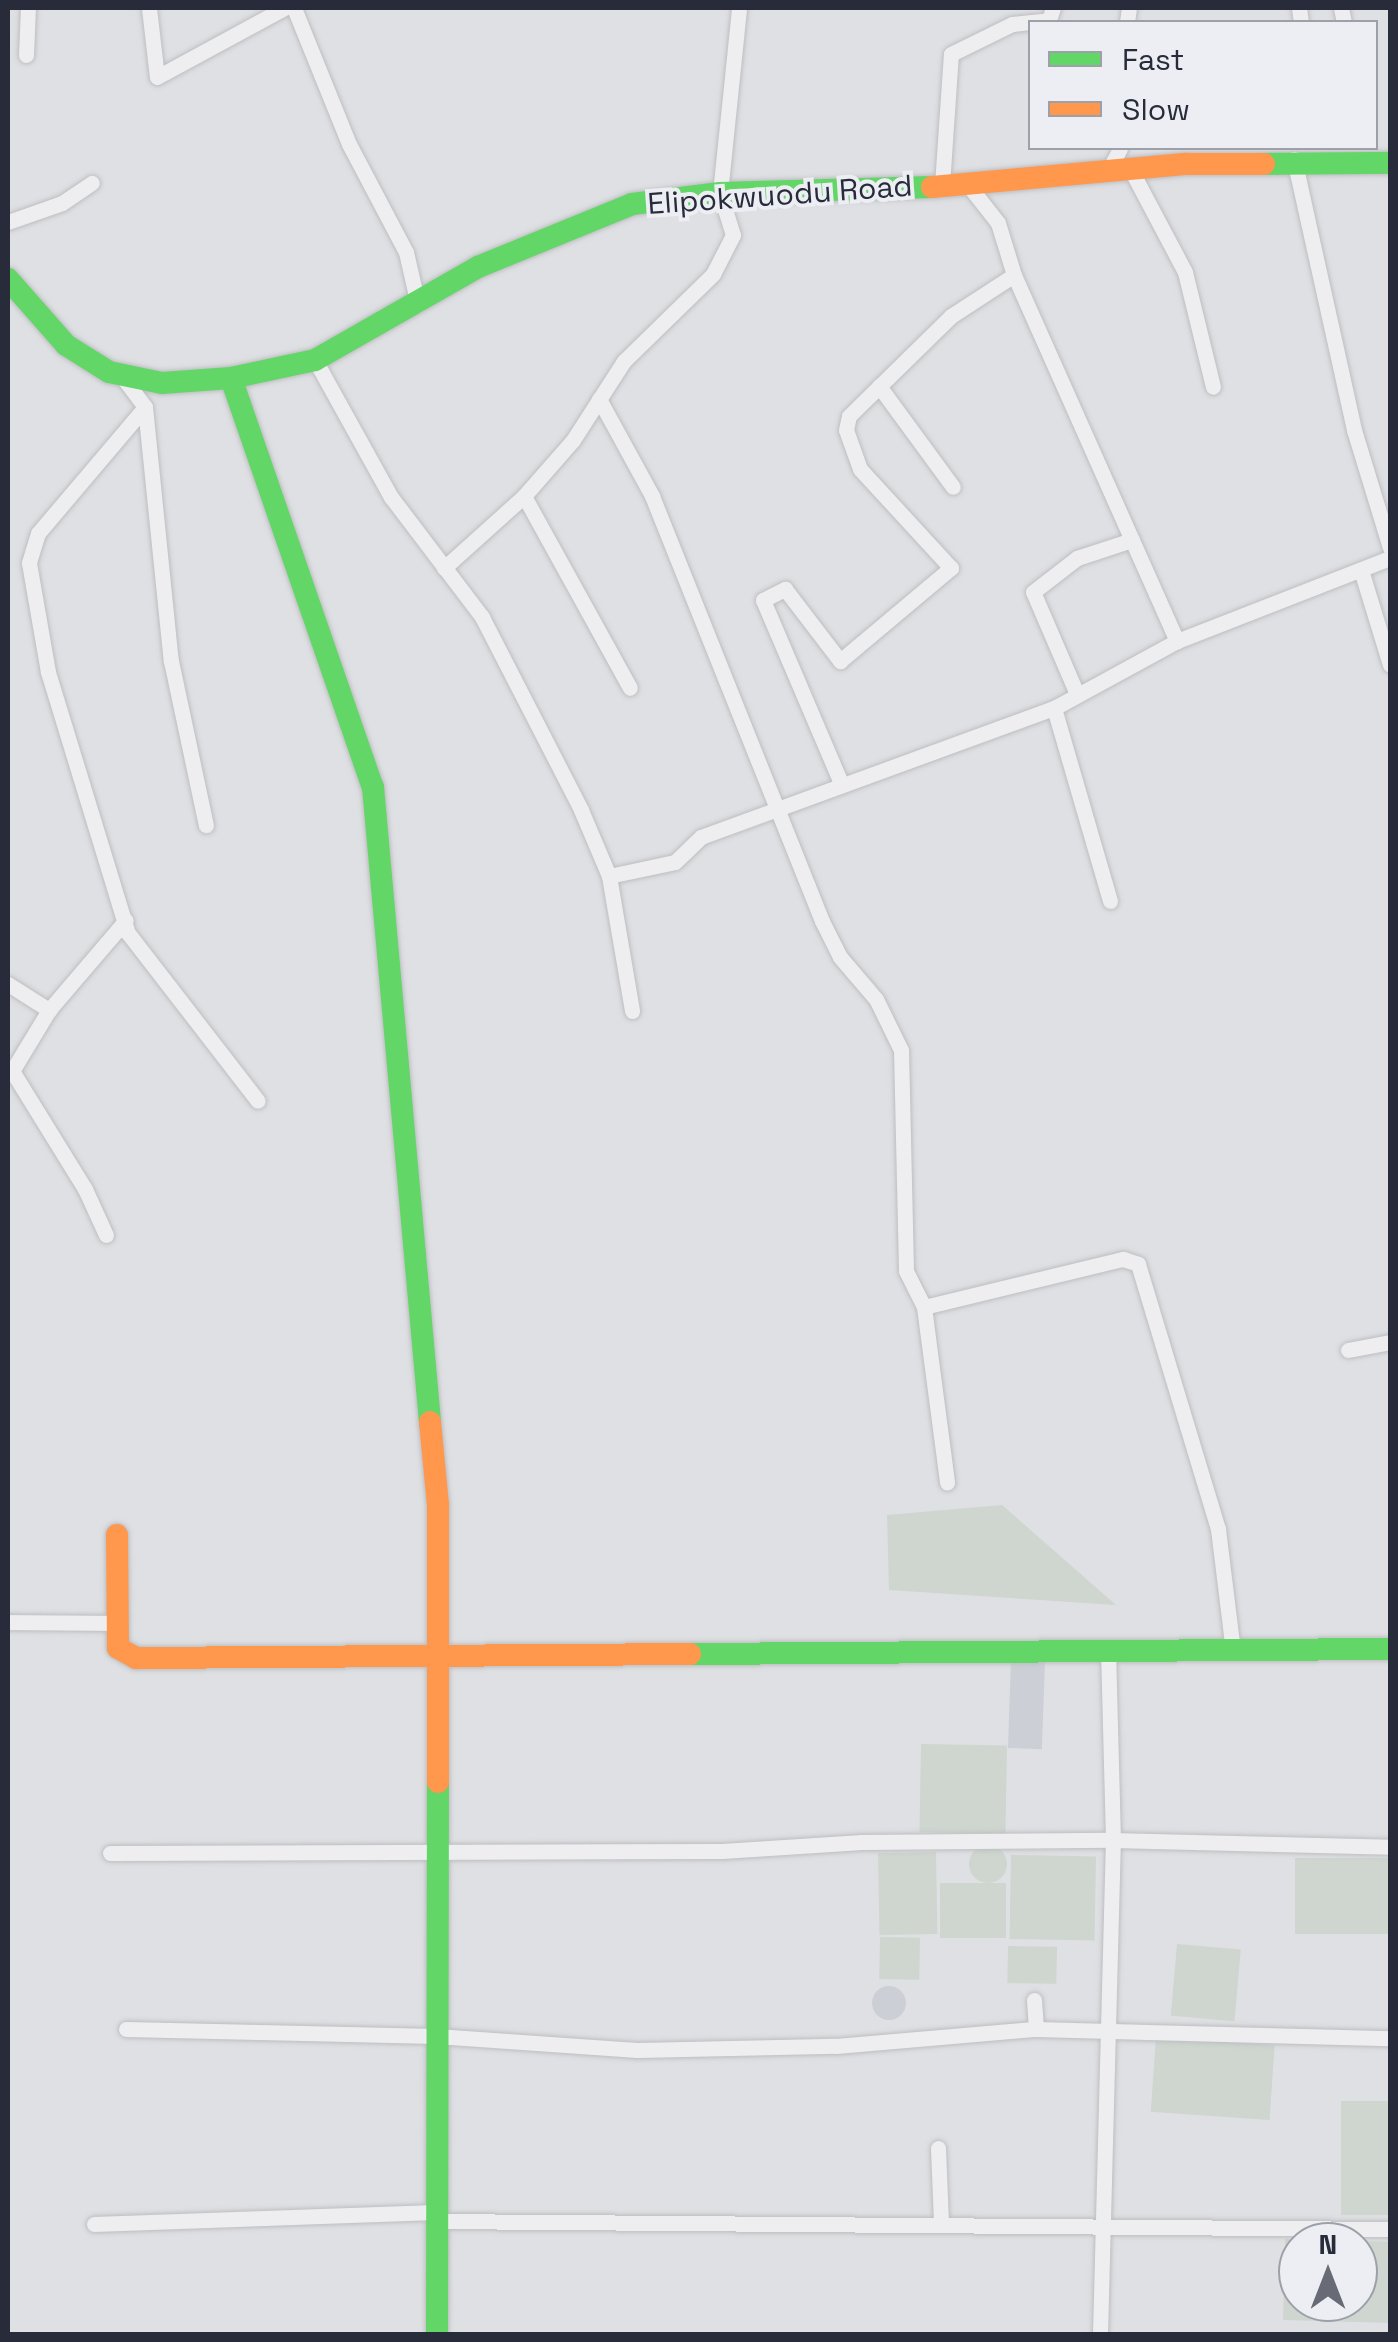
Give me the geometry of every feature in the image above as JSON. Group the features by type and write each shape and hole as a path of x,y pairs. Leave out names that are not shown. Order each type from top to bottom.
{"street":[{"path":"26,55 28,8"},
{"path":"149,8 156,78 284,8"},
{"path":"294,8 349,144 406,252 418,305"},
{"path":"444,568 524,496 670,310 712,274 733,235 720,193 735,10"},
{"path":"942,185 952,54 1012,24 1028,22"},
{"path":"1120,150 1120,171 1185,272 1213,387"},
{"path":"1301,156 1354,430 1390,548"},
{"name":"Elipokwuodu Road","path":"8,279 66,345 121,375 162,383 231,378 316,360 552,232 632,204 720,193 969,186 1301,156 1390,163"},
{"path":"8,222 62,203 92,183"},
{"path":"969,186 998,223 1014,275 1177,641"},
{"path":"840,783 763,600 785,589 840,661 951,568 860,469 850,446 848,416 952,316 1014,275"},
{"path":"316,360 390,497 490,632 609,876 632,1011"},
{"path":"121,375 144,406 172,661 206,825"},
{"path":"231,378 373,787 438,1505 437,2334"},
{"path":"880,386 953,487"},
{"path":"599,399 652,496 822,921 840,956 876,999 901,1050 906,1271 924,1308 946,1482"},
{"path":"144,406 38,534 29,563 48,672 133,942 258,1101"},
{"path":"524,496 630,688"},
{"path":"1077,694 1033,592 1077,558 1132,540"},
{"path":"609,876 675,862 701,837 840,783 1054,708 1177,641 1390,558"},
{"path":"1361,570 1390,665"},
{"path":"1054,708 1110,901"},
{"path":"106,1235 85,1189 12,1071 49,1010 126,920"},
{"path":"8,984 49,1010"},
{"path":"924,1308 1123,1259 1138,1264 1218,1529 1233,1652"},
{"path":"1348,1350 1390,1342"},
{"path":"117,1536 118,1648 136,1658 1390,1649"},
{"path":"8,1622 117,1623"},
{"path":"1100,2334 1113,1840 1108,1651"},
{"path":"110,1853 437,1852 1113,1840 1390,1847"},
{"path":"1034,2000 1036,2030"},
{"path":"126,2029 436,2036 638,2050 836,2046 1036,2030 1390,2038"},
{"path":"938,2148 941,2223"},
{"path":"94,2224 435,2217 1390,2229"}],"shaded area":[{"path":"1002,1505 1116,1605 889,1590 887,1515"},
{"path":"1011,1660 1045,1661 1042,1749 1008,1748"},
{"path":"921,1744 1007,1746 1005,1833 919,1832"},
{"path":"988,1845 1001,1851 1007,1864 1001,1877 988,1883 975,1877 969,1864 975,1851"},
{"path":"936,1852 937,1934 879,1935 878,1853"},
{"path":"1011,1855 1096,1856 1095,1940 1010,1939"},
{"path":"1295,1858 1390,1858 1390,1934 1295,1934"},
{"path":"940,1883 1006,1883 1006,1938 940,1938"},
{"path":"880,1937 920,1938 919,1980 879,1979"},
{"path":"1177,1944 1241,1950 1234,2021 1171,2016"},
{"path":"1008,1946 1057,1947 1056,1984 1007,1983"},
{"path":"889,1986 901,1991 906,2003 901,2015 889,2020 877,2015 872,2003 877,1991"},
{"path":"1156,2037 1275,2045 1269,2120 1151,2112"},
{"path":"1341,2101 1390,2101 1390,2215 1341,2215"},
{"path":"1378,2242 1390,2242 1390,2323 1354,2322 1378,2322"}],"traffic: fast":[{"path":"1264,164 1390,163"},
{"path":"8,279 66,345 109,372 162,383 231,378 315,360 478,267 632,204 720,193 932,187"},
{"path":"231,378 373,787 430,1422"},
{"path":"690,1654 1390,1649"},
{"path":"437,2334 438,1782"}],"traffic: slow":[{"path":"932,187 1187,164 1264,164"},
{"path":"430,1422 438,1505 438,1782"},
{"path":"117,1535 118,1648 136,1658 690,1654"}]}
